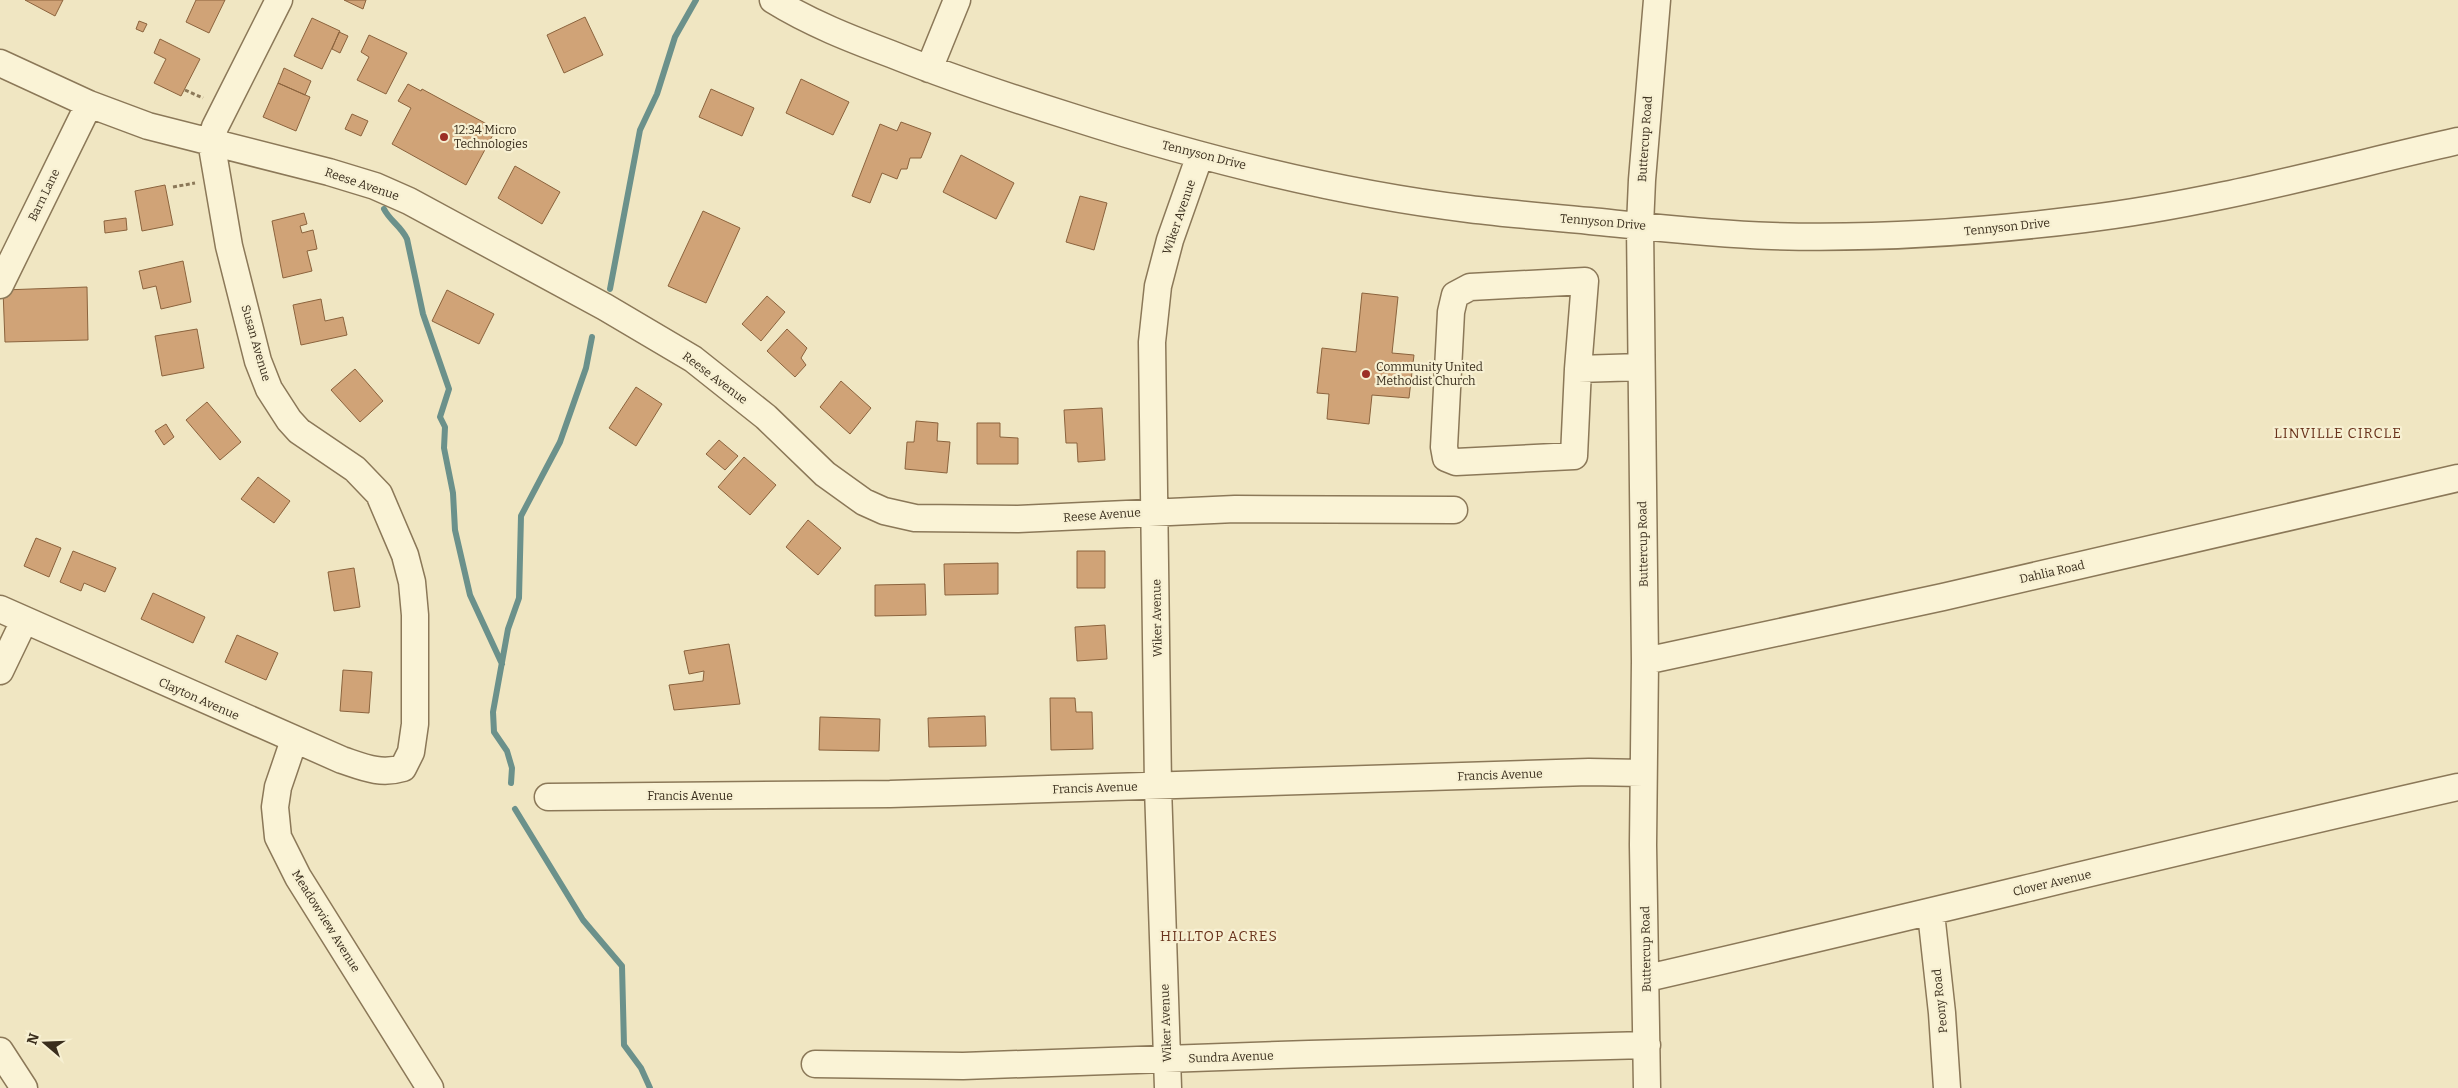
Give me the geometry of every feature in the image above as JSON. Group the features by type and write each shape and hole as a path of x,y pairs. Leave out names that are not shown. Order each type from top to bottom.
{"street":[{"path":"211,141 215,127 279,0"},
{"name":"Tennyson Drive","path":"773,0 806,18 850,38 963,82 1121,133 1200,155 1294,178 1467,209 1640,226 1772,236 1933,234 1993,230 2088,219 2181,204 2458,140"},
{"path":"929,69 957,0"},
{"name":"Buttercup Road","path":"1647,1088 1640,226 1656,0"},
{"name":"Reese Avenue","path":"0,64 89,104 148,126 329,172 375,186 410,201 693,359 766,417 825,474 875,508 915,518 1018,519 1156,512 1298,508 1454,510"},
{"name":"Barn Lane","path":"0,285 89,104"},
{"name":"Susan Avenue","path":"211,141 229,246 259,364 269,389 282,410 299,431 355,469 380,494 405,556 412,582 415,614 415,714 411,752 403,768"},
{"name":"Wiker Avenue","path":"1168,1088 1158,787 1156,512 1152,342 1155,303 1170,240 1200,155"},
{"path":"1585,281 1578,369 1574,456 1456,462 1446,458 1444,447 1450,319 1456,295 1470,287 1585,281"},
{"path":"1578,369 1641,367"},
{"name":"Dahlia Road","path":"1645,661 1943,597 2458,478"},
{"name":"Clayton Avenue","path":"0,609 342,760 377,772 391,772 403,768"},
{"path":"0,671 24,621"},
{"name":"Meadowview Avenue","path":"294,740 278,787 276,807 278,838 298,877 430,1088"},
{"name":"Francis Avenue","path":"548,796 843,795 1158,787 1589,772 1643,773"},
{"name":"Clover Avenue","path":"1647,978 1931,913 2026,888 2457,792"},
{"name":"Peony Road","path":"1931,913 1942,1013 1947,1088"},
{"name":"Sundra Avenue","path":"815,1064 963,1066 1647,1045"},
{"path":"0,1051 24,1088"}],"path":[{"path":"185,90 204,98"},
{"path":"173,187 200,182"}],"building":[{"path":"25,0 63,0 55,16"},
{"path":"196,0 225,0 209,33 186,22"},
{"path":"344,0 366,0 363,9"},
{"path":"585,17 603,55 564,73 547,35"},
{"path":"312,18 340,31 322,69 294,56"},
{"path":"139,21 147,24 143,32 136,29"},
{"path":"339,32 348,36 340,53 332,49"},
{"path":"369,35 407,53 386,94 357,80 369,57 361,52"},
{"path":"160,39 200,59 181,96 154,83 166,59 154,53"},
{"path":"284,68 311,81 305,95 278,83"},
{"path":"801,79 849,102 833,135 786,113"},
{"path":"278,83 310,97 296,131 263,117"},
{"name":"12:34 Micro Technologies","path":"408,84 421,91 422,89 496,129 466,185 392,144 411,108 398,101"},
{"path":"711,89 754,108 742,136 699,117"},
{"path":"352,114 368,121 361,136 345,129"},
{"path":"901,122 931,133 921,158 910,158 907,169 901,169 897,179 882,173 870,203 852,196 880,124 897,131"},
{"path":"961,155 1014,183 996,219 943,192"},
{"path":"515,166 560,192 542,224 498,198"},
{"path":"165,185 173,225 142,231 135,191"},
{"path":"1080,196 1107,203 1094,250 1066,242"},
{"path":"703,211 740,228 706,303 668,286"},
{"path":"304,213 307,224 300,226 302,233 313,230 317,249 307,251 312,271 283,278 272,221"},
{"path":"126,218 127,230 105,233 104,221"},
{"path":"183,261 191,302 161,309 156,286 143,289 139,271"},
{"path":"87,287 88,340 5,342 3,290"},
{"path":"447,290 494,314 479,344 432,321"},
{"name":"Community United Methodist Church","path":"1362,293 1398,297 1392,353 1414,355 1409,398 1372,395 1369,424 1327,419 1329,394 1317,393 1322,348 1356,352"},
{"path":"767,296 785,312 761,341 742,324"},
{"path":"321,299 325,321 343,317 347,335 301,345 293,305"},
{"path":"197,329 204,368 162,376 155,336"},
{"path":"787,329 807,348 801,358 806,365 795,377 767,351"},
{"path":"355,369 383,401 360,422 331,390"},
{"path":"841,381 871,408 850,434 820,407"},
{"path":"636,387 662,404 636,446 609,428"},
{"path":"207,402 241,442 220,460 186,420"},
{"path":"1102,408 1105,460 1078,462 1077,443 1066,443 1064,410"},
{"path":"916,421 938,423 937,441 950,442 947,473 905,469 907,442 914,442"},
{"path":"977,423 1000,423 1000,437 1018,438 1018,464 977,464"},
{"path":"166,424 174,437 164,445 155,431"},
{"path":"719,440 738,456 725,470 706,454"},
{"path":"744,457 776,485 750,515 718,487"},
{"path":"258,477 290,501 274,523 241,499"},
{"path":"808,520 841,548 818,575 786,547"},
{"path":"36,538 61,548 49,577 24,566"},
{"path":"73,551 116,568 105,592 84,583 81,591 60,582"},
{"path":"1077,551 1105,551 1105,588 1077,588"},
{"path":"998,563 998,594 945,595 944,564"},
{"path":"354,568 360,607 334,611 328,572"},
{"path":"925,584 926,615 875,616 875,585"},
{"path":"153,593 205,617 193,643 141,619"},
{"path":"1105,625 1107,659 1077,661 1075,627"},
{"path":"237,635 278,653 266,680 225,662"},
{"path":"729,644 740,704 674,710 669,685 703,681 704,671 689,674 684,651"},
{"path":"343,670 372,672 369,713 340,711"},
{"path":"1050,698 1075,698 1076,712 1092,712 1093,749 1051,750"},
{"path":"985,716 986,746 929,747 928,718"},
{"path":"820,717 880,719 879,751 819,750"}],"waterway":[{"path":"610,289 640,130 657,94 675,37 696,0"},
{"path":"384,209 407,239 423,314 449,389 440,417 445,427 444,448 453,493 455,530 470,595 502,664"},
{"path":"511,783 512,768 507,751 494,732 493,712 508,629 519,598 521,516 560,442 586,368 592,337"},
{"path":"515,809 583,920 622,966 624,1045 641,1068 650,1088"}],"place":[{"name":"12:34 Micro Technologies","path":"444,137"},
{"name":"Community United Methodist Church","path":"1366,374"}],"district":[{"name":"LINVILLE CIRCLE","path":"2338,433"},
{"name":"HILLTOP ACRES","path":"1219,936"}]}
